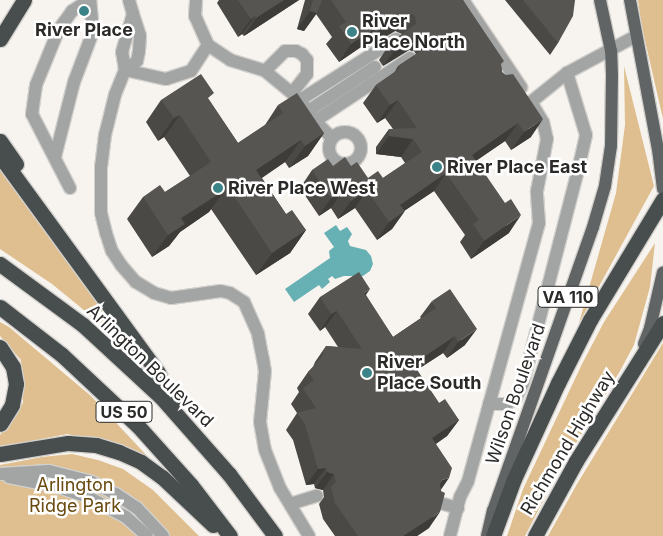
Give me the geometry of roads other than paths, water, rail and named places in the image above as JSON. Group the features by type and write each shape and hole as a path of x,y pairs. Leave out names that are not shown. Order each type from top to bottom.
{"highway":[{"path":"0,49 3,34 24,0"},
{"path":"0,141 28,181 46,220"},
{"path":"0,156 158,373 180,416"},
{"path":"493,536 514,478 562,375 599,305 648,227 663,199"},
{"name":"Arlington Boulevard","path":"0,264 83,325 123,360 180,416 229,474 275,536"},
{"name":"US 50","path":"0,307 62,355 138,426 191,485 230,536"},
{"name":"Richmond Highway","path":"535,536 576,461 663,323"},
{"path":"0,347 13,367 16,384 11,407 0,424"},
{"path":"0,454 68,443 96,446 119,452 141,462 162,477 225,536"}],"main road":[{"name":"Wilson Boulevard","path":"487,536 499,494 593,227 604,186 611,146 611,51 600,0"},
{"path":"630,0 658,149 663,189"},
{"path":"633,370 650,328 663,272"}],"lane":[{"path":"55,157 74,82 93,32 89,0 72,11 59,29 36,85 32,114 70,188"},
{"path":"129,0 132,14 122,52 125,70 115,95 105,135 101,166 101,214 112,251 136,282 154,293 171,298 221,291 230,293 244,302 258,334 265,371 260,422 264,450 280,488 310,536"},
{"path":"196,0 195,16 208,45 230,60 265,71 304,106 332,138"},
{"path":"450,536 468,482 539,223 537,190 547,139 543,122 531,102 463,0"},
{"path":"531,102 567,73 636,36"},
{"path":"304,106 396,39"},
{"path":"125,70 158,78 176,77 191,71 208,45"},
{"path":"265,71 280,53 296,51 302,54 306,60 307,74 304,106"},
{"path":"304,106 410,58"},
{"path":"304,106 375,67"},
{"path":"501,81 512,73"},
{"path":"489,404 506,404 516,398 523,383 586,135 567,73"},
{"path":"0,475 49,471 92,482 116,494 137,508 163,536"},
{"path":"0,475 58,487 86,496 126,518 147,536"},
{"path":"290,504 317,496"},
{"path":"436,502 458,508"}],"water":[{"path":"336,225 340,231 347,227 352,234 348,241 350,246 366,250 371,256 373,264 370,271 363,276 344,276 335,279 332,276 328,279 330,282 322,289 319,285 294,302 285,289 330,258 329,251 334,247 324,233"}],"place":[{"name":"River Place","path":"84,11"},
{"name":"River Place North","path":"352,32"},
{"name":"River Place East","path":"437,167"},
{"name":"River Place West","path":"218,188"},
{"name":"River Place South","path":"367,373"}],"park label":[{"name":"Arlington Ridge Park","path":"75,496"}]}
